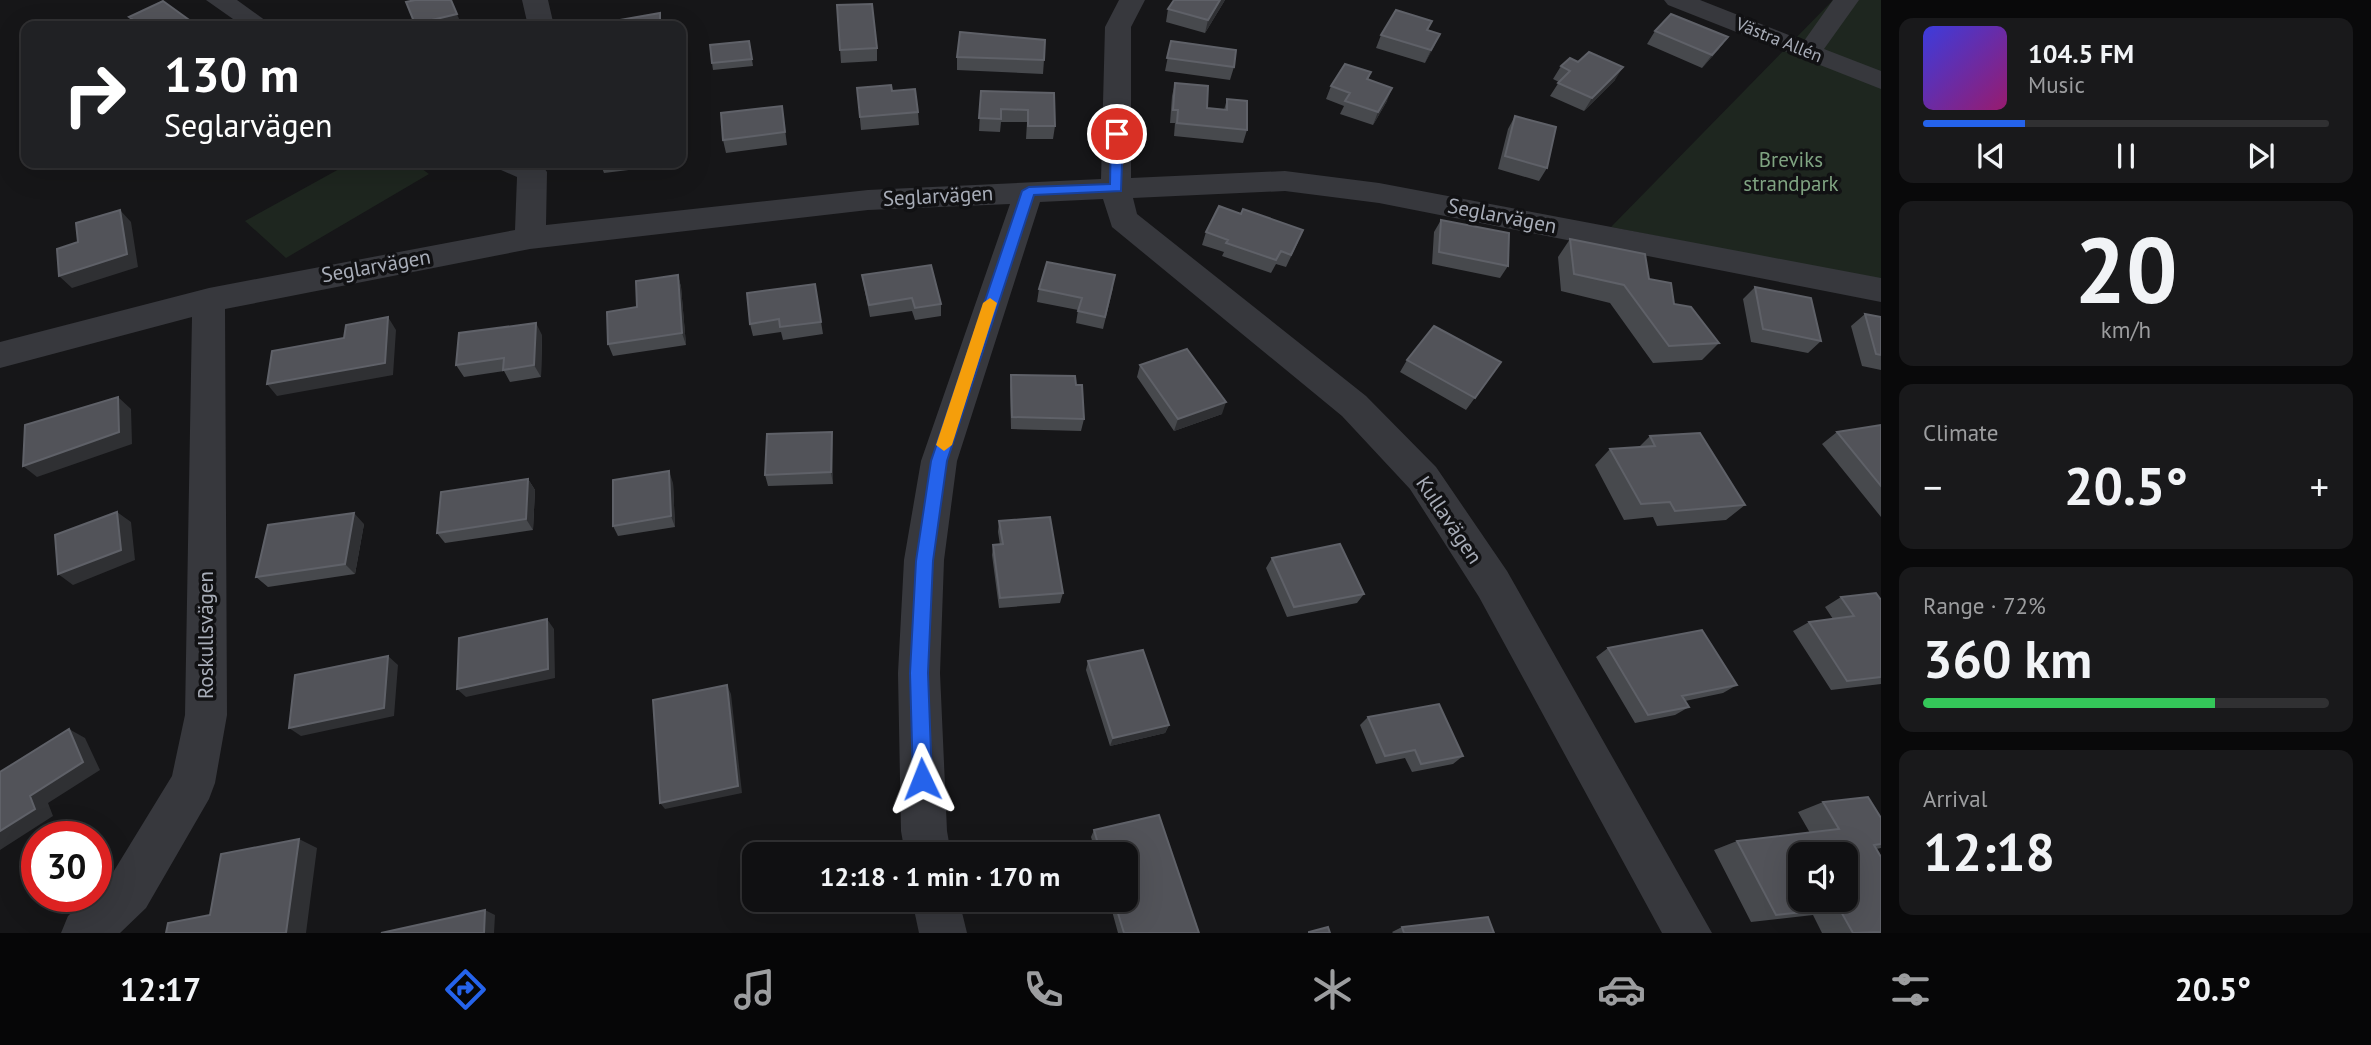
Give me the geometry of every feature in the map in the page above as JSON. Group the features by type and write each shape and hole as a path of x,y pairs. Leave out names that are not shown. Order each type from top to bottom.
{"street":[{"path":"219,0 252,21"},
{"path":"535,0 540,21"},
{"name":"Kullavägen","path":"1132,0 1118,27 1116,188 1123,219 1354,406 1423,478 1493,584 1688,933"},
{"name":"Västra Allén","path":"1677,0 1881,81"},
{"path":"1810,52 1846,0"},
{"path":"525,168 530,238"},
{"name":"Seglarvägen","path":"0,355 209,300 530,238 767,209 1029,191 1285,181 1379,193 1881,290"},
{"path":"926,842 919,673 924,561 937,474 967,372 1029,191"},
{"name":"Roskullsvägen","path":"85,933 129,891 193,783 204,729 209,300"},
{"path":"939,912 943,933"}],"green space":[{"name":"Breviks strandpark","path":"1833,0 1881,0 1881,280 1611,227"},
{"path":"341,168 421,168 429,174 286,258 245,221"}],"building":[{"path":"451,0 457,14 428,21 414,21 406,2"},
{"path":"1174,0 1220,0 1208,20 1168,9"},
{"path":"163,1 191,21 135,21 129,17"},
{"path":"872,4 877,48 840,50 837,5"},
{"path":"1396,10 1432,21 1427,30 1440,34 1431,50 1381,35"},
{"path":"660,13 660,21 614,21"},
{"path":"1671,14 1728,37 1712,55 1655,31"},
{"path":"960,32 1045,40 1044,60 957,57"},
{"path":"749,41 752,59 712,63 710,45"},
{"path":"1171,41 1236,50 1234,67 1167,58"},
{"path":"1589,52 1623,67 1592,98 1558,83 1570,71 1561,66 1570,58 1578,62"},
{"path":"1345,64 1371,72 1367,79 1392,88 1378,112 1345,101 1350,93 1331,86"},
{"path":"1175,83 1208,86 1207,108 1227,110 1227,99 1247,101 1247,130 1177,123 1178,110 1173,110"},
{"path":"891,85 892,91 915,89 918,112 860,117 857,88"},
{"path":"981,91 1054,93 1055,126 1028,126 1028,110 1001,109 1001,119 979,118"},
{"path":"782,106 785,132 723,140 721,113"},
{"path":"1515,116 1556,127 1547,168 1505,156"},
{"path":"1219,206 1241,214 1243,209 1303,230 1291,255 1281,251 1276,260 1226,243 1228,240 1206,232"},
{"path":"120,210 127,254 59,276 57,249 78,242 76,223"},
{"path":"1441,220 1509,233 1508,266 1439,252"},
{"path":"1570,239 1645,254 1649,279 1671,283 1674,304 1691,307 1719,343 1669,346 1624,285 1574,274"},
{"path":"1047,262 1115,275 1105,317 1078,311 1082,298 1039,289"},
{"path":"931,265 941,304 915,308 912,298 869,305 862,275"},
{"path":"678,275 682,333 608,344 607,312 637,307 636,281"},
{"path":"815,284 821,322 780,327 779,319 750,324 747,293"},
{"path":"1755,287 1811,298 1821,341 1763,329"},
{"path":"1865,314 1881,317 1881,355 1876,354"},
{"path":"388,317 385,363 267,384 272,351 344,338 346,325"},
{"path":"536,323 534,365 503,370 504,358 456,365 459,333"},
{"path":"1434,326 1501,362 1475,398 1407,360"},
{"path":"1187,349 1226,402 1178,419 1140,365"},
{"path":"1011,375 1075,376 1076,385 1082,385 1084,419 1012,417"},
{"path":"118,397 119,432 23,466 25,425"},
{"path":"1881,425 1881,486 1837,432"},
{"path":"832,432 831,472 765,475 767,434"},
{"path":"1700,433 1745,505 1675,511 1670,502 1641,504 1610,449 1655,446 1650,436"},
{"path":"669,471 671,516 613,526 613,480"},
{"path":"528,479 526,519 437,533 441,492"},
{"path":"117,512 121,550 58,574 55,535"},
{"path":"354,513 345,564 256,577 268,525"},
{"path":"1050,517 1063,593 1000,598 993,545 1003,544 999,521"},
{"path":"1340,544 1364,594 1294,607 1272,558"},
{"path":"1876,593 1881,600 1881,677 1847,681 1809,622 1854,616 1841,597"},
{"path":"547,619 548,669 457,689 459,638"},
{"path":"1702,630 1737,685 1682,696 1689,707 1648,715 1608,648"},
{"path":"1143,650 1169,725 1113,738 1088,661"},
{"path":"388,656 384,708 289,728 295,675"},
{"path":"727,685 738,786 660,803 653,700"},
{"path":"1439,704 1463,756 1421,764 1415,750 1385,756 1368,717"},
{"path":"69,729 83,762 30,796 35,809 0,831 0,772"},
{"path":"1868,797 1881,818 1881,844 1874,845 1881,857 1881,932 1853,933 1841,912 1858,912 1858,842 1788,842 1788,912 1803,912 1776,915 1737,841 1839,829 1823,802"},
{"path":"1159,815 1199,933 1124,933 1118,912 1138,912 1138,842 1098,842 1094,830"},
{"path":"299,839 286,933 166,933 168,923 210,915 221,854"},
{"path":"485,910 484,933 381,933"},
{"path":"1488,917 1494,933 1404,933 1402,927"},
{"path":"1328,927 1330,933 1309,933 1309,932"}],"slow traffic":[{"path":"944,445 990,303"}],"route":[{"path":"922,779 919,673 924,561 939,461 1029,191 1116,188 1117,134"}]}
